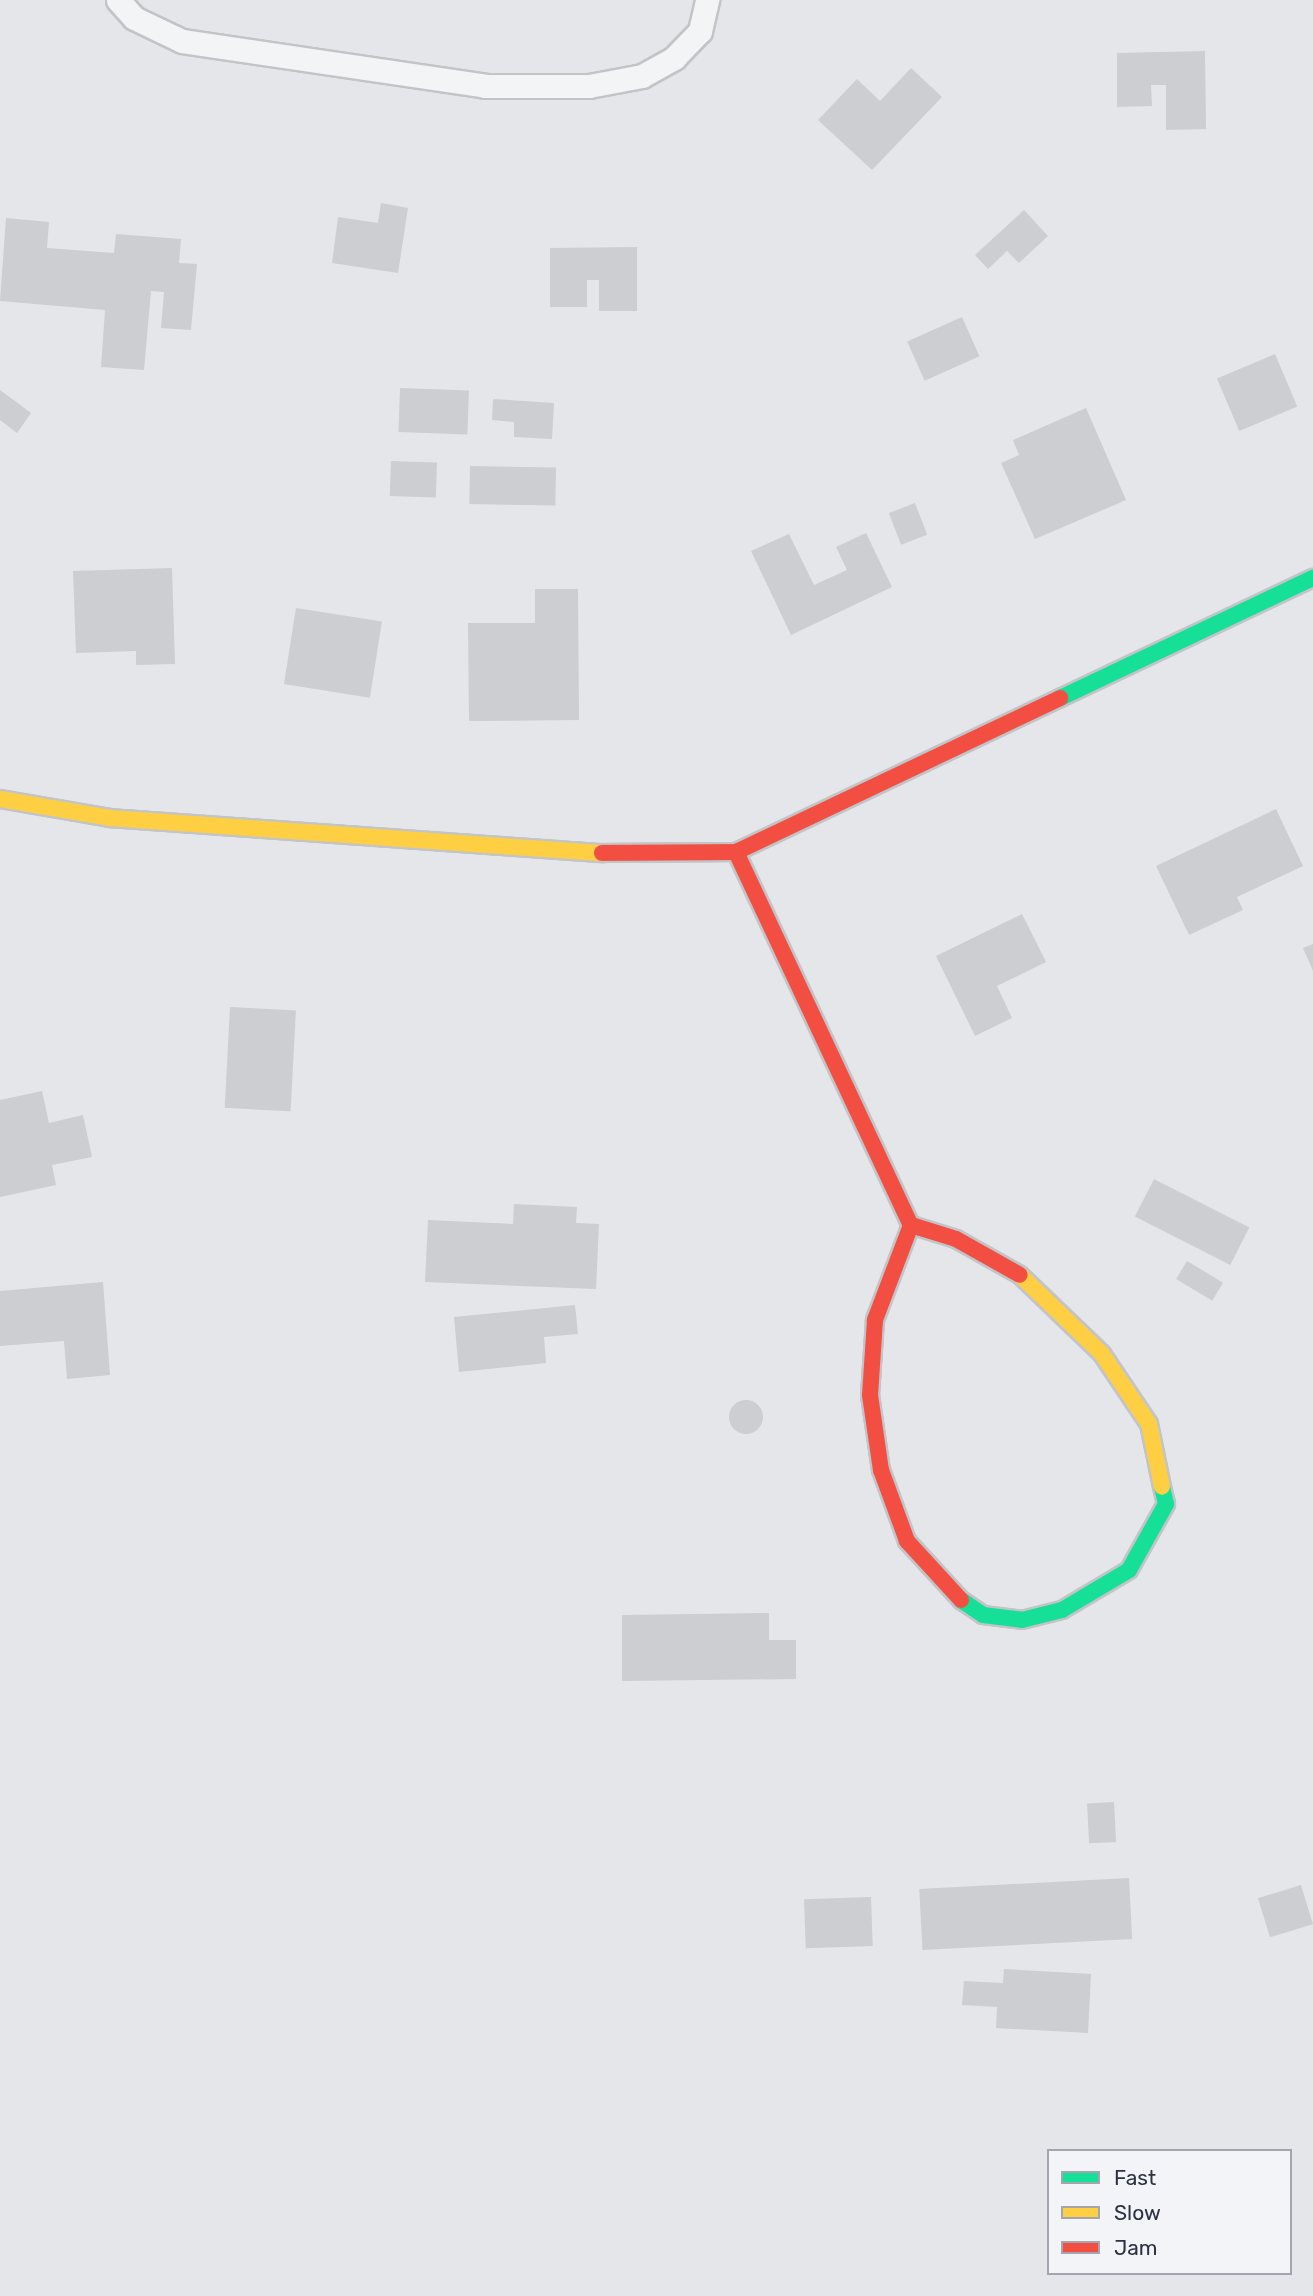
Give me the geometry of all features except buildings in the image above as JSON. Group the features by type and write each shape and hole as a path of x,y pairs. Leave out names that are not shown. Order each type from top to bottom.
{"street":[{"path":"0,799 110,818 635,855 736,852 1313,578"},
{"path":"736,852 911,1225 875,1320 870,1395 881,1470 907,1541 948,1592 983,1615 1022,1620 1062,1610 1129,1570 1166,1504 1149,1423 1102,1354 1030,1281 956,1239 911,1225"}],"lane":[{"path":"118,0 134,18 182,41 485,86 589,86 642,76 674,58 700,31 707,0"}],"traffic: fast":[{"path":"1060,698 1313,578"},
{"path":"961,1600 983,1615 1022,1620 1062,1610 1129,1570 1166,1504 1162,1487"}],"traffic: slow":[{"path":"0,799 110,818 602,853"},
{"path":"1020,1275 1102,1354 1149,1424 1162,1487"}],"traffic: jam":[{"path":"602,853 736,852 1060,698"},
{"path":"736,852 911,1225 956,1239 1020,1275"},
{"path":"911,1225 875,1320 870,1395 881,1470 907,1541 961,1600"}]}
